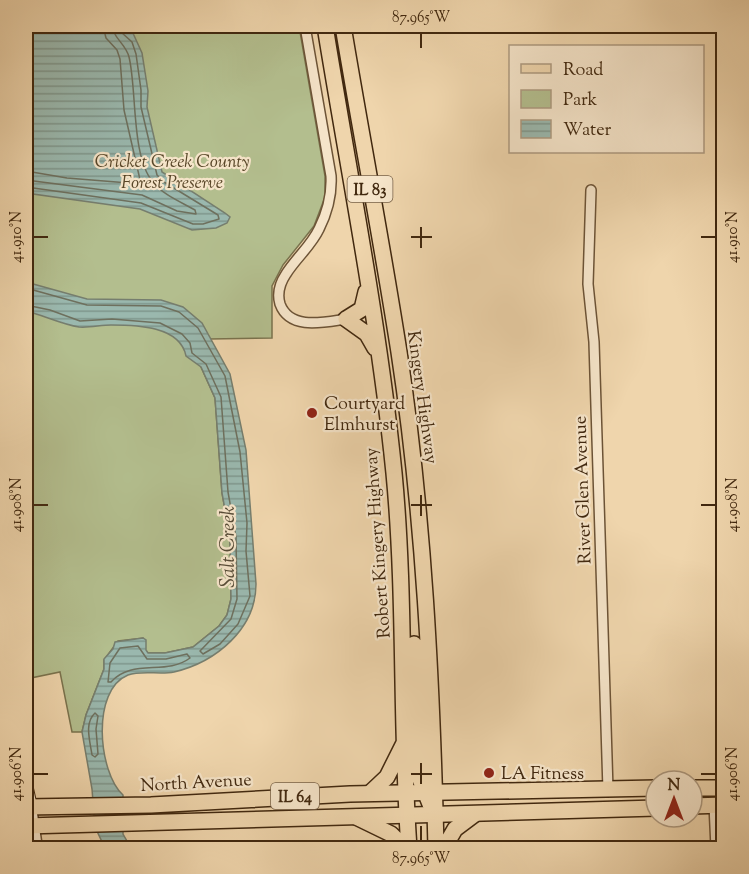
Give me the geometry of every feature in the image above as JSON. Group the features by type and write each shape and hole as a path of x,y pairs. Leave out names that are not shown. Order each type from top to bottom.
{"main road":[{"name":"Robert Kingery Highway","path":"325,26 366,270 393,473 406,738"},
{"name":"Kingery Highway","path":"343,26 399,352 414,477 425,611 430,792 435,815 436,849"},
{"path":"366,270 365,304 362,309 346,319 368,334 378,355"},
{"path":"399,559 410,586 420,778 430,792"},
{"path":"370,793 392,770 406,738"},
{"name":"IL 83","path":"406,738 407,849"},
{"name":"North Avenue","path":"28,807 151,805 370,793 644,788"},
{"path":"704,788 723,788"},
{"path":"26,789 28,807"},
{"path":"704,806 719,805"},
{"name":"IL 64","path":"30,825 644,808"},
{"path":"444,849 455,829 476,814"},
{"path":"356,817 391,834 407,849"}],"street":[{"path":"305,26 331,176 331,195 318,231 281,283 279,300 286,314 299,321 316,323 346,319"},
{"name":"River Glen Avenue","path":"591,190 588,284 594,342 608,790"},
{"path":"716,849 719,805"},
{"path":"28,807 36,849"}],"green space":[{"name":"Cricket Creek County Forest Preserve","path":"26,26 299,26 325,176 325,197 314,226 283,265 272,286 272,338 210,339 201,367 215,398 222,493 230,537 231,599 227,615 219,626 193,647 165,653 148,653 145,650 143,638 118,641 104,660 104,669 86,715 82,732 72,732 60,672 26,679"}],"water":[{"path":"40,26 121,26 132,31 142,53 148,91 147,107 162,172 225,213 230,217 227,223 216,228 192,230 140,209 26,193 26,29"},
{"path":"26,282 87,299 161,300 183,307 202,323 230,374 246,450 256,584 249,615 231,641 205,660 174,672 128,675 116,684 108,697 102,732 104,751 108,769 123,795 123,834 131,848 105,848 95,827 92,789 82,732 86,715 104,669 104,659 113,649 115,642 143,638 146,640 148,653 165,653 193,647 219,626 227,615 231,599 230,537 222,493 215,398 201,367 186,356 182,346 175,338 156,329 145,327 111,325 79,327 26,311"}],"place":[{"name":"Courtyard Elmhurst","path":"312,413"},
{"name":"LA Fitness","path":"489,773"}],"water label":[{"name":"Salt Creek","path":"227,547"}]}
